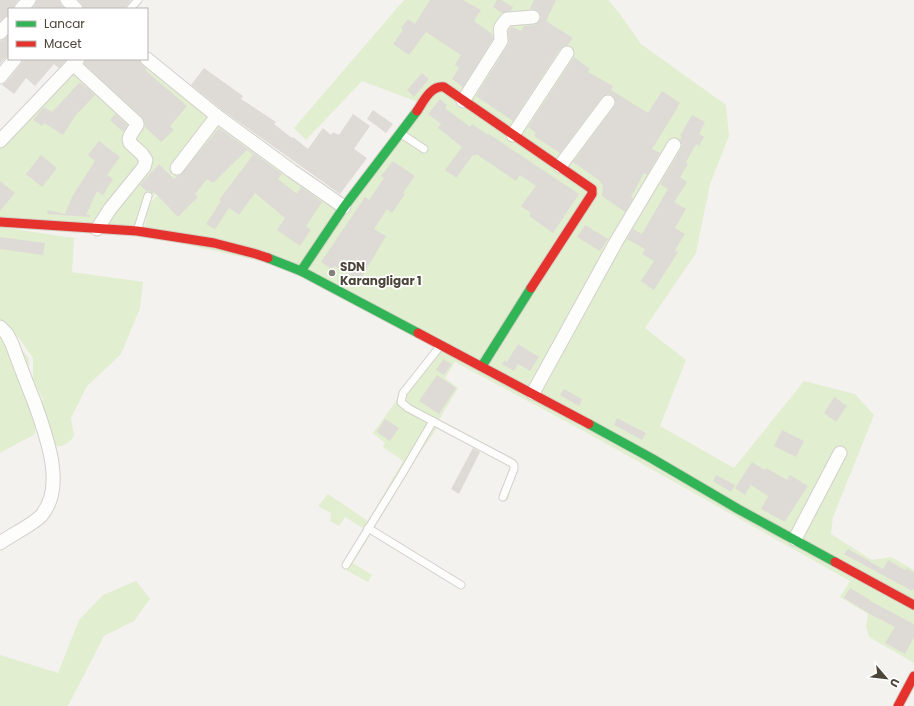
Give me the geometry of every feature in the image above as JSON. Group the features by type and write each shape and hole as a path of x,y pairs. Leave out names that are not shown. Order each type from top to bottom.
{"street":[{"path":"22,8 29,0"},
{"path":"463,101 501,41 499,32 505,21 510,18 533,17"},
{"path":"0,34 8,24"},
{"path":"513,135 567,53"},
{"path":"0,77 13,60"},
{"path":"148,60 216,116 344,207"},
{"path":"0,141 76,62 134,119 137,125 131,134 130,143 146,160 144,166 110,209 98,229"},
{"path":"301,271 344,207 430,92 436,87 444,87 591,187 592,194 522,301 482,366"},
{"path":"560,166 608,102"},
{"path":"177,168 216,116"},
{"path":"533,393 616,242 674,145"},
{"path":"0,222 137,231 221,244 256,254 301,271 533,393 914,605"},
{"path":"0,327 7,334 12,344 40,420 49,448 53,469 53,485 49,504 40,516 0,543"},
{"path":"795,539 840,453"},
{"path":"898,706 914,676"}],"lane":[{"path":"131,8 138,0"},
{"path":"400,132 424,150"},
{"path":"137,231 148,196"},
{"path":"441,345 403,393 400,398 401,402 403,405 514,465 514,469 503,498"},
{"path":"346,565 433,421"},
{"path":"368,528 462,584"}],"green space":[{"path":"404,0 608,0 620,14 641,44 726,105 729,136 710,184 696,253 645,328 686,360 660,426 734,468 804,381 855,394 874,415 833,517 831,534 872,560 891,557 914,570 914,663 869,637 866,627 868,614 840,597 850,581 582,430 455,362 445,378 458,388 436,425 516,468 508,500 504,499 513,469 474,446 437,428 419,454 353,563 372,575 368,582 346,570 368,531 345,517 339,526 330,521 331,513 318,506 328,494 368,521 403,461 383,447 385,443 373,433 430,354 437,340 307,269 418,102 362,81 306,140 294,128"},
{"path":"79,60 145,60 345,207 301,270 143,235 149,205 192,151 148,204 142,235 0,223 0,144"},
{"path":"0,227 74,238 72,272 143,282 140,308 121,354 87,386 71,418 74,436 62,446 46,444 40,423 43,399 33,381 33,358 19,338 0,323"},
{"path":"0,329 16,342 29,359 29,382 35,420 35,434 0,453"},
{"path":"136,581 150,599 134,621 104,636 68,706 0,706 0,655 58,673 79,620 103,595"}],"building":[{"path":"0,0 18,0 13,8 8,8 8,15 0,21"},
{"path":"37,0 59,0 64,8 33,8"},
{"path":"78,0 131,0 125,8 84,8"},
{"path":"430,0 463,0 481,10 474,21 492,34 493,39 463,87 452,79 459,68 455,65 461,55 426,32 409,55 393,44 403,30 401,28 408,19 415,24"},
{"path":"497,0 501,0 513,7 511,11 502,13 493,7"},
{"path":"534,0 556,0 546,21 573,38 568,45 560,49 513,121 476,96 508,45 508,31 511,27 521,31 524,26 534,25 540,21 541,17 539,12 530,9"},
{"path":"8,36 8,55 0,64 0,41"},
{"path":"574,57 590,69 588,72 613,86 611,90 648,113 662,91 680,103 652,149 660,153 647,175 644,173 631,197 633,199 625,212 602,196 603,189 599,180 573,162 614,107 616,103 613,96 609,94 602,97 560,153 534,136 536,133 528,127"},
{"path":"23,60 66,60 59,68 54,64 35,86 26,78 14,94 2,85 21,64"},
{"path":"86,60 139,60 146,68 145,70 187,106 170,126 174,130 161,142 145,127 142,117 84,64"},
{"path":"204,68 243,96 241,99 276,122 274,124 308,149 323,128 331,135 333,132 339,135 353,114 370,126 354,149 367,158 340,194 222,110 191,85"},
{"path":"422,73 429,79 414,97 407,90"},
{"path":"80,82 95,95 75,116 63,135 44,123 42,126 33,120 44,107 52,112"},
{"path":"440,99 447,105 445,108 470,127 472,124 488,135 489,134 579,194 553,233 529,216 531,213 521,206 536,186 520,175 516,181 476,154 475,156 473,155 456,178 445,170 462,147 438,128 441,124 428,114"},
{"path":"373,110 393,124 386,133 367,119"},
{"path":"115,114 127,125 123,132 110,120"},
{"path":"692,115 705,122 699,134 704,137 699,146 696,144 686,162 688,164 680,177 687,182 674,202 686,209 675,228 685,234 675,250 678,252 654,290 641,281 654,261 642,254 645,249 627,239 633,229 642,234 668,189 661,185 661,183 681,149 682,145 680,140 682,137 680,136"},
{"path":"219,128 282,174 278,179 297,194 301,187 322,202 306,226 311,230 300,246 277,230 285,218 255,193 239,215 229,208 215,229 206,224 221,201 219,200 253,155 247,150 213,183 207,179 195,194 198,197 178,217 154,192 152,194 150,191 146,191 140,185 159,164 174,179 180,175"},
{"path":"99,141 120,157 107,175 113,179 103,195 97,191 86,215 90,215 90,217 47,214 48,210 65,214 73,195 95,161 88,155"},
{"path":"41,155 57,168 42,187 26,174"},
{"path":"393,161 415,176 403,193 405,194 392,213 387,209 374,229 386,236 360,280 334,266 332,269 321,262 365,197 369,200 384,178 381,176"},
{"path":"0,181 15,193 0,211"},
{"path":"585,225 608,239 600,251 577,237"},
{"path":"0,237 45,243 43,255 0,249"},
{"path":"518,344 539,357 530,371 518,364 514,371 502,364 505,360 507,362"},
{"path":"443,359 452,364 444,375 436,370"},
{"path":"437,375 456,388 439,414 419,401"},
{"path":"564,389 582,399 579,406 560,395"},
{"path":"834,397 847,406 836,422 824,413"},
{"path":"617,418 646,433 642,440 614,425"},
{"path":"385,419 399,428 390,441 377,432"},
{"path":"782,430 804,441 796,457 774,446"},
{"path":"473,448 480,452 459,494 451,489"},
{"path":"752,462 787,480 790,475 808,486 785,522 761,509 768,496 751,485 745,495 735,488"},
{"path":"716,475 735,485 731,492 713,481"},
{"path":"848,549 883,569 888,560 905,570 907,568 914,573 914,588 912,591 844,554"},
{"path":"850,588 870,601 914,624 914,637 905,654 885,643 895,627 844,598"}],"traffic: fast":[{"path":"301,271 344,207 417,111"},
{"path":"268,258 301,271 418,333"},
{"path":"482,366 531,288"},
{"path":"589,424 738,509 835,562"}],"traffic: jam":[{"path":"417,111 431,91 439,87 444,87 592,189 592,194 531,288"},
{"path":"0,222 137,231 214,243 268,258"},
{"path":"418,333 589,424"},
{"path":"835,562 914,605"},
{"path":"898,706 914,676"}],"place":[{"name":"SDN Karangligar 1","path":"332,273"}]}
